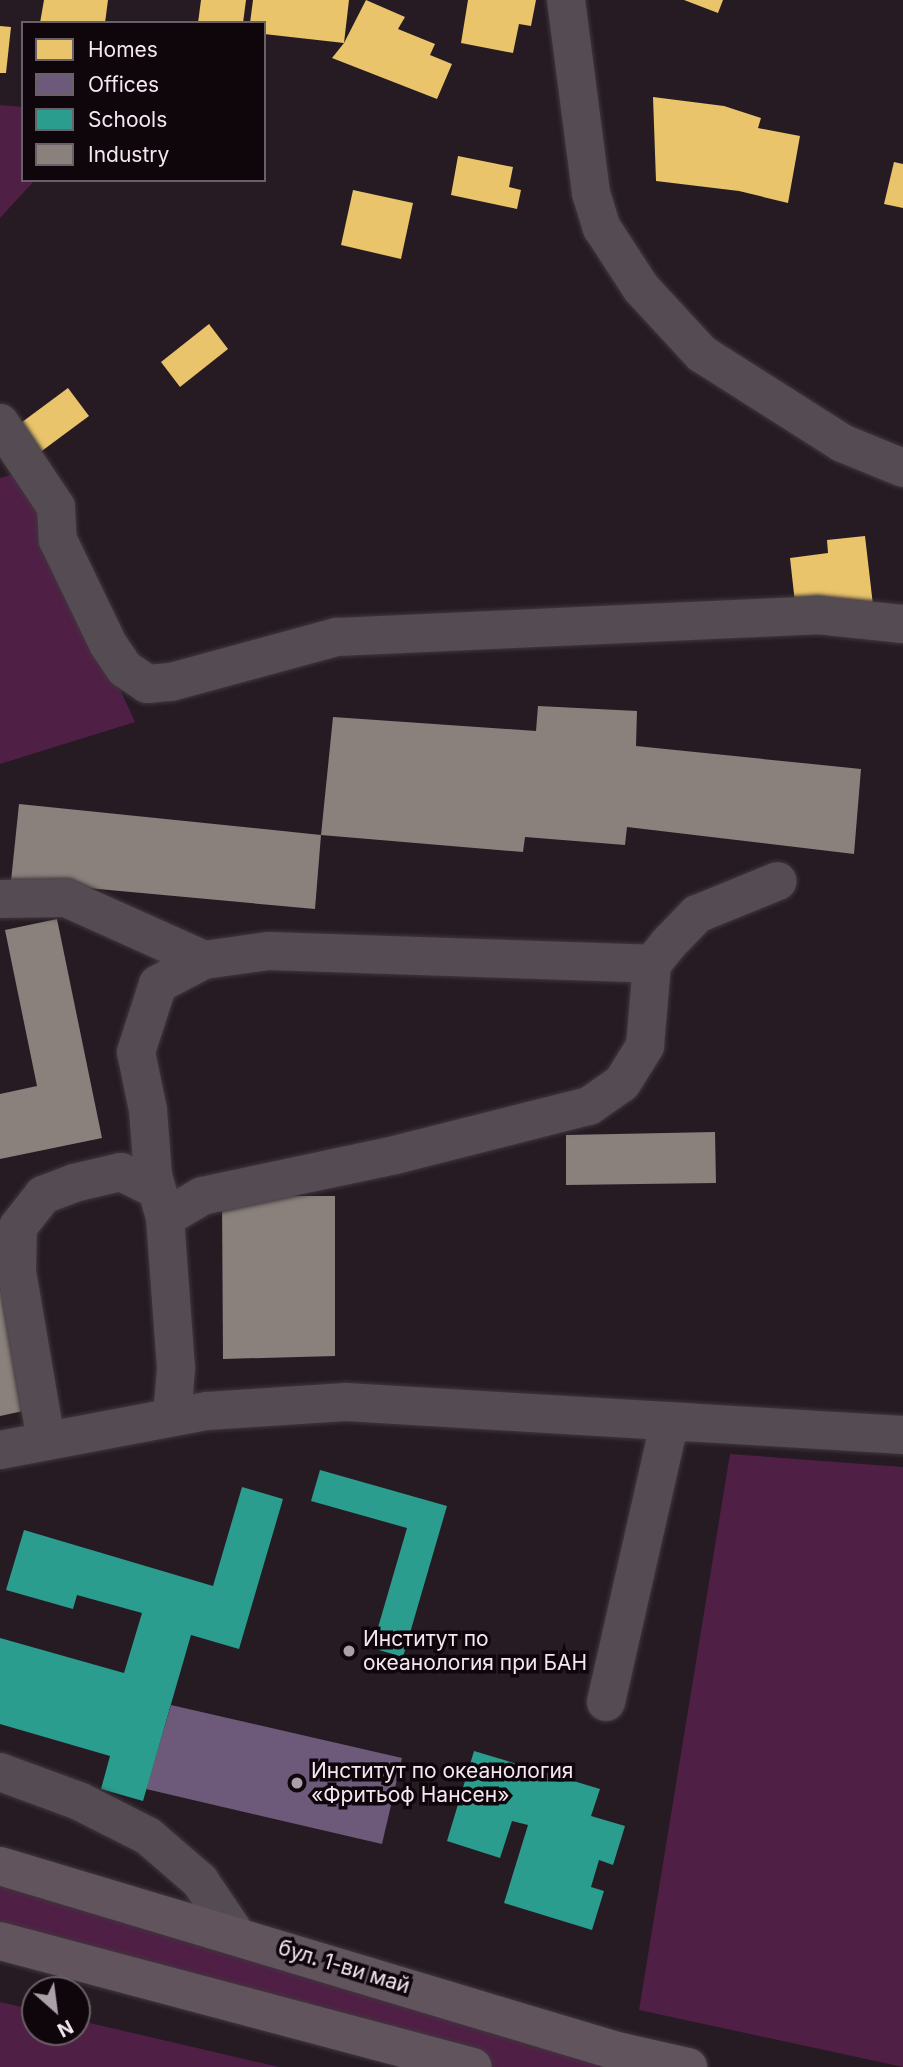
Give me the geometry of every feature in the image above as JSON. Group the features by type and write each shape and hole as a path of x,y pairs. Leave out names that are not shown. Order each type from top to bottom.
{"main road":[{"name":"бул. 1-ви май","path":"0,1867 235,1933 617,2051 688,2067"},
{"path":"0,1941 473,2067"}],"street":[{"path":"566,0 591,193 602,228 641,288 702,354 842,443 903,468"},
{"path":"0,423 56,507 58,540 108,644 125,669 147,684 171,682 337,637 817,615 903,624"},
{"path":"46,1441 17,1271 18,1227 44,1195 121,1172 160,1203 395,1156 589,1106 622,1083 645,1046 652,964 697,914 778,881"},
{"path":"0,899 66,898 204,960"},
{"path":"172,1418 176,1368 160,1203 136,1052 158,984 204,960 269,951 652,964"},
{"path":"0,1450 207,1411 346,1402 903,1435"},
{"path":"606,1702 670,1421"},
{"path":"0,1772 79,1801 148,1836 200,1881 235,1933"}],"shaded area":[{"path":"0,105 21,107 21,182 33,182 0,218"},
{"path":"21,472 135,722 0,764 0,478"},
{"path":"730,1454 903,1467 903,2067 639,2010"},
{"path":"0,1866 688,2067 486,2067 0,1941"},
{"path":"0,2002 21,2007 21,2046 91,2046 91,2023 279,2067 0,2067"}],"building: Homes":[{"path":"44,0 108,0 105,21 40,21"},
{"path":"201,0 246,0 243,21 198,21"},
{"path":"253,0 349,0 344,43 266,34 266,21 250,21"},
{"path":"366,0 405,17 398,29 435,44 430,55 452,64 437,99 332,58 344,43"},
{"path":"468,0 536,0 531,26 519,24 513,53 461,43"},
{"path":"684,0 723,0 718,13"},
{"path":"0,26 11,27 6,73 0,73"},
{"path":"653,97 724,106 761,118 758,128 800,136 788,203 739,191 656,181"},
{"path":"458,156 513,167 509,187 521,190 517,209 451,195"},
{"path":"894,162 903,164 903,208 884,204"},
{"path":"353,190 413,203 401,259 341,245"},
{"path":"209,324 228,349 180,387 161,362"},
{"path":"68,388 89,416 35,456 14,428"},
{"path":"865,536 873,605 796,612 790,558 828,553 827,540"}],"building: Offices":[{"path":"171,1705 402,1758 382,1844 146,1789"}],"building: Schools":[{"path":"320,1470 447,1506 403,1657 372,1648 407,1528 311,1501"},
{"path":"242,1487 283,1499 239,1649 191,1635 143,1801 101,1789 110,1756 0,1724 0,1638 124,1673 142,1613 77,1595 73,1609 6,1590 24,1530 213,1586"},
{"path":"474,1751 600,1789 591,1816 625,1826 613,1865 599,1860 591,1887 604,1891 592,1930 504,1903 528,1825 512,1821 500,1858 447,1841"}],"building: Industry":[{"path":"538,706 637,711 636,746 861,769 854,854 627,827 625,845 525,837 523,852 321,835 333,717 536,731"},
{"path":"19,804 321,835 315,909 11,881"},
{"path":"57,919 102,1138 0,1159 0,1094 37,1086 5,930"},
{"path":"715,1132 716,1183 566,1185 566,1135"},
{"path":"222,1196 335,1196 335,1356 223,1359"},
{"path":"0,1279 28,1410 0,1416"}],"place":[{"name":"Институт по океанология при БАН","path":"349,1651"},
{"name":"Институт по океанология «Фритьоф Нансен»","path":"297,1783"}]}
